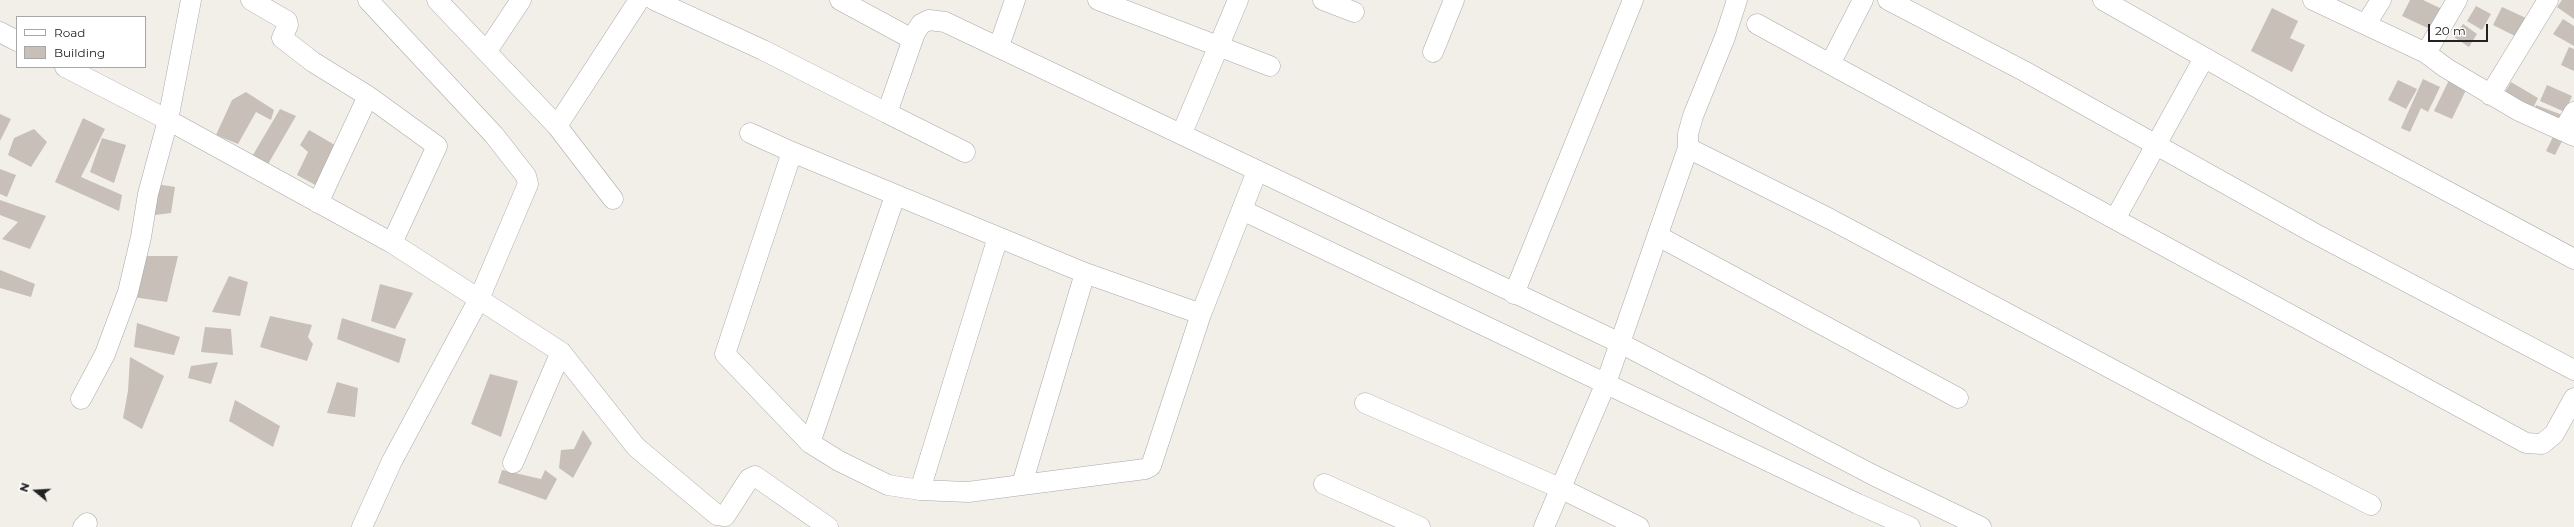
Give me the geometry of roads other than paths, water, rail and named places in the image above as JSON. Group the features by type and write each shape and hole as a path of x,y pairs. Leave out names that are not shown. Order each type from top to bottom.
{"street":[{"path":"80,399 105,354 128,292 141,237 150,186 168,120 191,0"},
{"path":"250,0 287,21 288,25 282,38 313,62 368,96 437,146 392,243"},
{"path":"362,527 392,461 479,299 528,187 528,181 494,136 368,0"},
{"path":"437,0 557,126 613,199"},
{"path":"487,51 522,0"},
{"path":"557,126 639,0"},
{"path":"654,0 763,50 965,152"},
{"path":"840,0 912,39"},
{"path":"999,46 1015,0"},
{"path":"1098,0 1270,66"},
{"path":"1182,133 1220,46 1238,0"},
{"path":"1323,0 1354,12"},
{"path":"1433,52 1454,0"},
{"path":"1514,294 1633,0"},
{"path":"1544,527 1562,489 1606,383 1688,148 1688,134 1693,116 1726,37 1737,0"},
{"path":"1830,64 1863,0"},
{"path":"1888,0 2024,71 2156,147 2312,232 2574,370"},
{"path":"2103,0 2316,120 2574,258"},
{"path":"2313,0 2426,53 2490,95 2537,121 2569,134 2574,112"},
{"path":"2366,24 2381,0"},
{"path":"2426,53 2457,0"},
{"path":"2490,95 2548,0"},
{"path":"887,113 912,39 921,24 929,20 937,20 999,46 1182,133 1256,171 1620,343 1875,476 1981,527"},
{"path":"1757,24 2526,443 2542,444 2554,434 2574,398"},
{"path":"0,32 16,40"},
{"path":"2115,219 2204,58"},
{"path":"67,68 168,120 392,243 561,352 636,447 717,515 725,516 750,479 755,476 828,527"},
{"path":"318,203 368,96"},
{"path":"750,133 895,196 1085,273 1201,314"},
{"path":"1688,148 1837,223 2262,449 2371,505"},
{"path":"792,152 725,354 810,443 839,461 888,485 920,490 968,492 1145,469 1151,466 1201,314 1256,171"},
{"path":"810,443 895,196"},
{"path":"1242,210 1858,504 1910,527"},
{"path":"1658,236 1958,398"},
{"path":"920,490 998,237"},
{"path":"1022,484 1085,273"},
{"path":"513,462 561,352"},
{"path":"1365,403 1562,489 1639,527"},
{"path":"1324,484 1420,527"}]}
